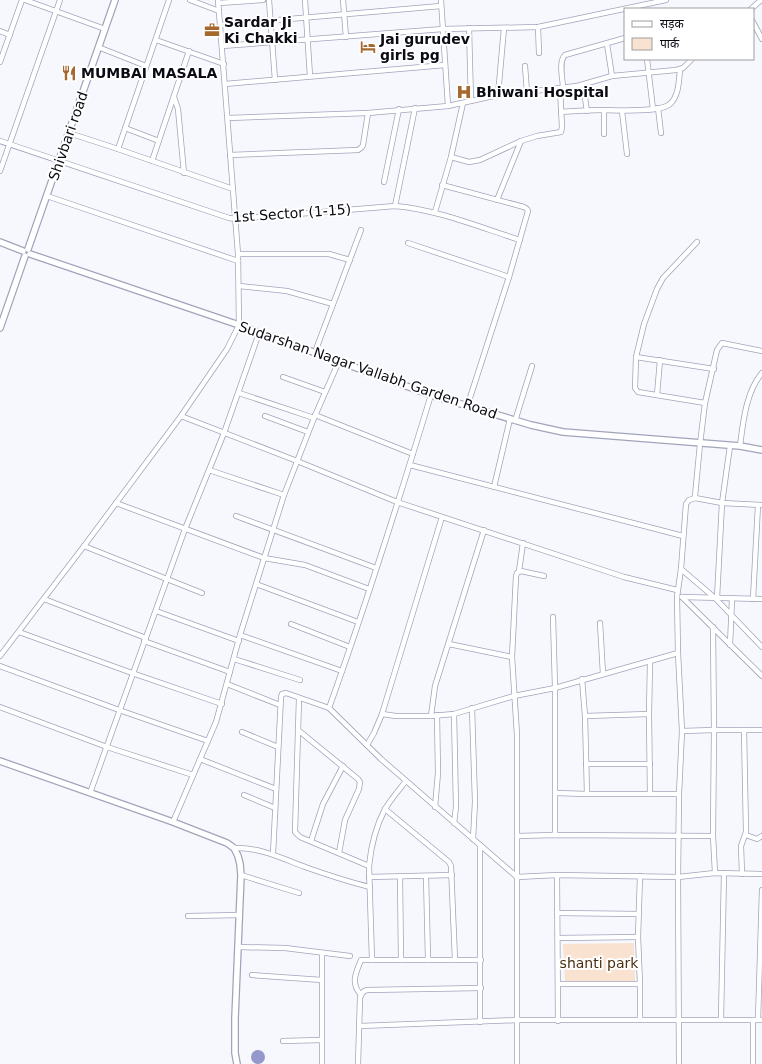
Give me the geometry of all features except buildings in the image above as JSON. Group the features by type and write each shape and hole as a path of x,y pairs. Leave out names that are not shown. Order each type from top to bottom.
{"street":[{"path":"0,62 23,0 105,29"},
{"path":"0,171 60,0"},
{"name":"Shivbari road","path":"0,328 115,0"},
{"path":"118,149 169,0"},
{"path":"190,0 219,11"},
{"path":"0,656 181,416 227,349 239,325 236,219 218,2 263,0"},
{"path":"269,0 275,80"},
{"path":"305,0 310,76"},
{"path":"343,0 346,37"},
{"path":"441,0 448,106"},
{"path":"628,8 666,0"},
{"path":"752,8 761,0"},
{"path":"220,25 441,6"},
{"path":"222,46 443,29 538,27 624,9"},
{"path":"754,24 762,39"},
{"path":"538,27 539,53"},
{"path":"469,28 471,101"},
{"path":"498,95 504,28"},
{"path":"0,31 10,35"},
{"path":"451,158 469,162 480,160 521,141 537,136 561,132 562,58 565,55 624,38"},
{"path":"156,40 224,64"},
{"path":"607,44 612,76"},
{"path":"98,48 146,66"},
{"path":"152,161 189,52"},
{"path":"647,60 661,134"},
{"path":"228,118 368,113 399,109 448,106 498,95 584,85 612,76 680,69 691,60"},
{"path":"225,84 445,66"},
{"path":"525,66 527,92"},
{"path":"561,112 604,110 622,111 666,107 673,101 678,84 680,69"},
{"path":"584,85 587,111"},
{"path":"174,97 178,109 184,173"},
{"path":"435,212 451,158 463,103"},
{"path":"395,206 415,108"},
{"path":"384,182 399,109"},
{"path":"604,110 604,134"},
{"path":"622,111 627,154"},
{"path":"230,155 358,150 363,145 368,113"},
{"path":"125,128 159,140"},
{"path":"69,134 118,149 233,190"},
{"name":"1st Sector (1-15)","path":"0,141 221,216 236,219 395,206 435,212 520,240"},
{"path":"497,200 521,141"},
{"path":"442,185 527,209 509,278 466,407"},
{"path":"47,196 238,260"},
{"path":"315,352 361,230"},
{"name":"Sudarshan Nagar Vallabh Garden Road","path":"0,242 26,253 239,325 259,334 315,352 431,395 466,407 513,420 563,432 740,446 762,450"},
{"path":"697,242 663,278 657,289 644,324 636,357 635,380 636,391 638,392 705,403"},
{"path":"408,243 509,278"},
{"path":"238,254 328,254 350,260"},
{"path":"238,286 287,291 333,304"},
{"path":"90,793 132,674 239,393 259,334"},
{"path":"694,498 705,403 718,350 722,343 762,351"},
{"path":"636,357 714,369"},
{"path":"657,395 660,360"},
{"path":"173,822 216,722 240,635 284,495 308,432 339,361"},
{"path":"494,487 513,420 532,366"},
{"path":"740,446 745,412 753,387 760,378 762,372"},
{"path":"283,377 325,392"},
{"path":"239,393 315,417 413,454"},
{"path":"329,708 410,465 431,395"},
{"path":"181,416 397,502 624,577 678,590"},
{"path":"265,416 308,432"},
{"path":"716,598 722,503 730,446"},
{"path":"410,465 683,536"},
{"path":"209,470 284,495"},
{"path":"679,1064 678,877 679,794 682,731 677,597 681,569 686,504 689,500 694,498 722,503 760,505 753,599"},
{"path":"116,504 264,558 305,564 369,589"},
{"path":"236,516 376,568"},
{"path":"367,745 382,714 442,517"},
{"path":"431,716 435,686 484,530"},
{"path":"517,1064 517,736 512,658 516,576 523,543"},
{"path":"84,546 202,593"},
{"path":"681,569 716,598 762,647"},
{"path":"518,571 544,576"},
{"path":"256,584 358,622"},
{"path":"677,597 762,599"},
{"path":"682,597 762,676"},
{"path":"730,645 732,598"},
{"path":"44,599 145,640 230,672"},
{"path":"156,611 239,641"},
{"path":"553,617 556,793 555,835"},
{"path":"600,623 603,674"},
{"path":"291,624 350,647"},
{"path":"712,627 714,730 713,836 715,874"},
{"path":"19,632 132,674 222,704"},
{"path":"240,635 342,671"},
{"path":"449,644 512,658"},
{"path":"382,714 396,716 431,716 454,714 514,696 555,688 678,653"},
{"path":"234,659 300,680"},
{"path":"650,662 650,794"},
{"path":"0,666 208,741"},
{"path":"762,670 762,676"},
{"path":"582,680 585,716 587,794"},
{"path":"227,684 280,705"},
{"path":"273,854 280,705 281,697 284,693 329,708 380,759 517,877 557,875 678,877 724,873 762,874"},
{"path":"299,698 295,832 300,837 369,866"},
{"path":"0,707 107,747 194,775"},
{"path":"472,708 475,802 473,839"},
{"path":"454,714 456,807 454,823"},
{"path":"585,716 649,714"},
{"path":"435,807 438,773 437,715"},
{"path":"298,730 358,778 360,782 360,786 345,820 339,853"},
{"path":"742,874 741,846 746,835 744,730"},
{"path":"682,731 762,730"},
{"path":"242,732 278,747"},
{"path":"200,759 276,789"},
{"path":"0,761 173,822 227,843 234,848 240,864 241,875 235,1053 237,1064"},
{"path":"586,764 650,764"},
{"path":"311,842 323,804 343,766"},
{"path":"372,960 369,866 374,836 385,809 406,781"},
{"path":"556,793 679,794"},
{"path":"244,795 275,808"},
{"path":"385,809 449,862 451,866 455,960"},
{"path":"746,835 757,839 762,836"},
{"path":"517,836 713,836"},
{"path":"480,845 480,1022"},
{"path":"234,848 250,848 273,854 336,878 370,887"},
{"path":"722,1019 724,873"},
{"path":"241,875 299,893"},
{"path":"370,877 452,875"},
{"path":"557,875 559,984 558,1021"},
{"path":"426,876 428,960"},
{"path":"640,876 638,914 640,1019"},
{"path":"400,877 401,960"},
{"path":"753,1064 758,1020 762,890"},
{"path":"558,913 638,914"},
{"path":"188,916 240,915"},
{"path":"558,938 638,938"},
{"path":"238,947 285,948 350,956"},
{"path":"322,953 322,1064"},
{"path":"358,1064 361,995 356,990 354,979 361,960 481,960"},
{"path":"252,975 322,980"},
{"path":"559,984 640,984"},
{"path":"361,995 367,990 480,988"},
{"path":"360,1026 518,1020 758,1020"},
{"path":"284,1041 322,1040"},
{"path":"232,1064 235,1053"}],"green space":[{"name":"shanti park","path":"634,943 635,982 565,982 563,944"}],"water":[{"path":"255,1050 261,1050 265,1054 265,1060 261,1064 255,1064 251,1060 251,1054"}],"place":[{"name":"Sardar Ji Ki Chakki","path":"212,30"},
{"name":"Jai gurudev girls pg","path":"368,47"},
{"name":"MUMBAI MASALA","path":"69,73"},
{"name":"Bhiwani Hospital","path":"464,92"}]}
